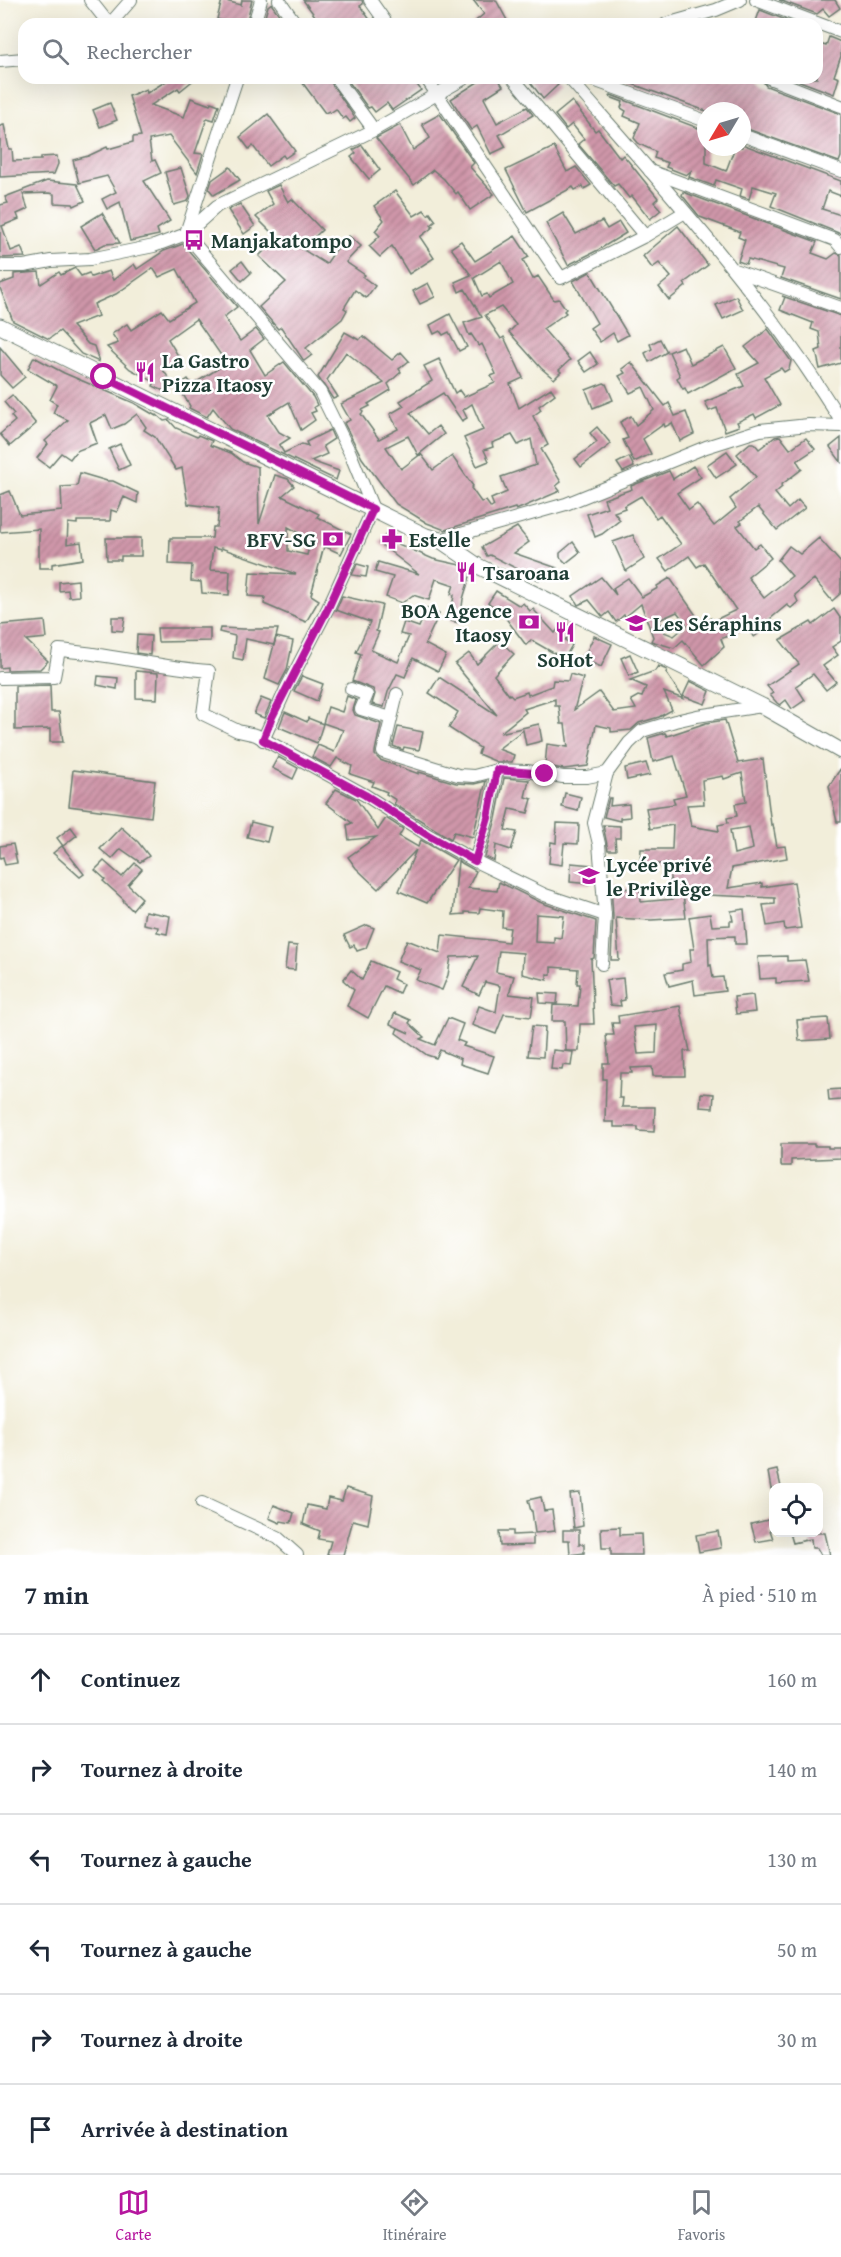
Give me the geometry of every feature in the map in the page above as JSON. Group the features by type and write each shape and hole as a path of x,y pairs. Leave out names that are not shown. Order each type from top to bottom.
{"street":[{"path":"90,0 105,18"},
{"path":"115,18 131,0"},
{"path":"256,18 261,0"},
{"path":"279,0 292,18"},
{"path":"370,0 383,18"},
{"path":"687,18 740,0"},
{"path":"756,0 804,18"},
{"path":"823,25 841,32"},
{"path":"0,61 18,60"},
{"path":"186,234 235,84"},
{"path":"340,84 374,130"},
{"path":"430,84 561,278 645,236 685,212"},
{"path":"0,266 24,266 51,261 90,259 154,246 186,234 217,206 374,130 455,84"},
{"path":"518,84 606,186 645,236"},
{"path":"574,84 735,271 790,342 841,421"},
{"path":"604,84 697,118"},
{"path":"785,84 841,106"},
{"path":"751,138 841,171"},
{"path":"648,170 835,240 841,247"},
{"path":"186,234 320,392 350,453 373,509 328,608 272,717 263,740"},
{"path":"735,271 841,308"},
{"path":"0,327 426,536 440,540 488,571 762,706 841,751"},
{"path":"440,540 566,504 706,447 760,430 809,425 841,426"},
{"path":"0,678 54,677 59,650 85,652 172,668 208,670 203,714 238,731 256,735 365,795 428,835 475,861 545,895 605,915"},
{"path":"351,689 367,695 361,709 391,718"},
{"path":"397,693 383,752 458,775 474,776 497,770 527,771 563,777 587,777 607,773"},
{"path":"602,964 605,915 599,844 594,823 607,773 629,743 642,731 697,716 762,706"},
{"path":"475,861 488,818 497,770"},
{"path":"202,1503 278,1538 297,1555"}],"building":[{"path":"222,0 241,5 242,0 252,0 248,18 217,18"},
{"path":"303,0 362,0 363,4 360,6 369,18 316,18"},
{"path":"473,0 496,0 506,18 479,18 484,14"},
{"path":"779,0 835,0 840,8 829,16 823,9 817,14"},
{"path":"272,3 282,18 265,18 268,6"},
{"path":"760,10 781,18 757,18"},
{"path":"829,37 841,42 841,56 834,76 839,78 834,94 808,84 823,84 823,45 826,46"},
{"path":"161,84 189,84 180,91 178,88 151,105 184,117 191,98 210,105 211,102 219,105 214,120 207,118 195,153 203,154 197,173 169,136 149,140 152,161 155,160 161,173 144,181 170,221 157,229 159,235 130,241 120,202 107,209 102,199 116,192 107,176 79,183 73,160 107,147 108,149 133,142 133,137 141,136 129,96 146,89 147,93"},
{"path":"303,84 332,84 355,118 350,122 346,117 343,119 336,109 325,113"},
{"path":"350,84 416,84 421,90 392,110 387,103 375,112 371,107 368,108"},
{"path":"475,84 502,84 503,86 484,98 497,123 527,107 533,115 499,135 506,147 491,154 477,126 471,130 451,99"},
{"path":"532,84 557,84 558,85 543,99"},
{"path":"632,84 765,84 841,114 839,162 751,130 751,102 697,102 697,108"},
{"path":"611,95 697,128 697,156 706,156 706,163 726,171 732,156 751,156 751,147 841,181 841,196 828,191 822,209 841,215 841,234 771,206 776,193 753,186 749,199 740,196 742,189 716,180 714,186 689,177 691,171 686,175 666,167 668,163 654,158 656,152 639,144 634,138 640,123 624,116 626,111 621,108 623,102 610,97"},
{"path":"572,101 595,131 598,129 620,158 623,155 658,198 654,202 661,210 650,219 632,196 629,198 618,184 614,186 578,144 584,139 572,124 566,129 555,115"},
{"path":"110,103 117,120 100,127 93,110"},
{"path":"268,114 295,151 285,158 283,155 268,166 253,146 249,149 240,137"},
{"path":"440,114 474,163 470,167 494,194 470,210 458,192 456,194 433,170 414,185 376,138 400,125 413,150 430,138 422,124"},
{"path":"4,125 9,149 12,149 13,161 41,160 41,157 57,156 58,164 54,174 0,177 0,126"},
{"path":"362,145 380,170 369,179 351,157 356,153 353,150"},
{"path":"554,147 567,172 576,167 591,185 575,190 573,187 527,212 506,170"},
{"path":"230,167 240,180 214,195 209,189 212,180"},
{"path":"181,168 190,196 188,201 174,205 165,172"},
{"path":"47,181 77,184 85,201 74,206 73,204 54,203 54,194 23,194 28,209 17,214 19,219 2,226 11,251 21,247 25,257 0,258 0,205 8,203 5,197"},
{"path":"279,185 288,202 292,199 322,230 302,249 326,264 349,236 361,246 346,262 365,275 363,277 375,286 366,298 355,290 344,308 347,310 342,319 306,348 312,355 304,361 281,327 278,329 259,307 286,282 259,256 277,238 256,217 273,204 266,191"},
{"path":"395,191 414,216 424,210 428,215 430,213 436,221 431,225 433,227 420,237 434,258 409,274 392,246 380,257 369,246 380,236 375,231 384,220 374,206"},
{"path":"683,192 817,242 812,253 828,259 836,253 841,255 841,299 781,278 784,269 748,259 746,264 738,261 745,240 738,237 740,232 700,217 682,195"},
{"path":"240,204 255,226 244,234 228,210"},
{"path":"102,213 120,243 105,244 95,249 81,226"},
{"path":"563,213 576,234 602,221 607,229 619,222 626,233 568,265 546,223"},
{"path":"678,226 708,265 684,283 686,286 669,300 659,287 671,277 659,263 652,268 643,256"},
{"path":"515,236 529,257 523,260 533,279 538,276 554,300 559,299 566,309 564,311 566,313 543,329 570,360 559,370 561,372 554,379 509,332 516,325 501,307 485,315 501,339 504,337 523,378 510,384 519,408 551,388 555,394 539,406 541,410 533,416 548,445 541,449 561,482 556,486 560,491 516,510 515,508 445,530 427,523 396,504 362,458 344,423 350,420 341,404 384,383 346,352 327,380 338,397 333,399 318,377 345,332 359,340 363,336 392,360 401,352 409,361 399,369 401,372 388,384 391,390 362,410 361,414 379,439 398,429 390,414 404,406 400,401 432,381 424,366 439,359 455,393 459,390 464,397 495,383 491,376 496,374 482,344 479,346 471,334 469,335 464,323 482,317 465,289 459,292 455,282 471,275 451,248 461,241 475,261","holes":["501,261 513,284 489,298 487,294 482,296 474,278","443,393 462,421 467,418 463,410 472,404 483,430 464,438 477,466 489,461 484,450 493,447 492,443 512,435 518,445 531,439 536,465 501,477 507,492 491,499 494,506 491,508 486,501 481,502 452,456 433,470 421,454 401,469 386,447 408,436 418,455 444,434 438,426 428,434 410,413"]},
{"path":"183,244 237,307 224,317 240,341 256,329 264,339 250,350 265,375 284,362 317,405 314,407 316,411 311,413 315,420 301,430 289,402 268,415 279,432 290,438 279,445 284,453 302,444 308,446 306,442 330,430 334,439 323,446 327,454 311,461 339,471 336,480 230,429 213,408 207,417 189,408 178,386 188,379 192,385 224,365 222,362 225,361 196,319 168,339 180,359 163,370 173,384 168,393 153,386 155,382 130,369 107,347 118,343 112,334 127,324 131,330 162,310 169,319 195,303 177,269 159,277 153,268 116,294 94,304 98,316 72,326 88,344 94,346 99,362 81,354 60,331 49,339 13,321 0,288 0,284 14,279 14,274 39,272 41,284 59,272 61,275 75,268 81,276 89,273 91,277 109,271 113,280 134,264 137,269 164,251"},
{"path":"242,261 251,273 242,281 232,269"},
{"path":"590,272 628,335 617,341 613,333 600,342 590,328 597,323 573,281"},
{"path":"428,283 435,297 420,304 413,291"},
{"path":"736,296 743,310 723,319 716,305"},
{"path":"785,297 841,316 841,363 820,369 816,351 821,349 819,332 811,329 813,323 780,310"},
{"path":"450,314 467,347 459,351 449,332 443,335 440,331 434,334 430,325"},
{"path":"768,329 791,361 789,369 784,372 781,368 764,377 780,405 756,418 754,414 737,422 739,426 725,431 717,408 709,411 705,402 744,386 738,374 759,363 745,347"},
{"path":"660,339 667,352 649,362 645,353 652,349 650,344"},
{"path":"683,346 691,364 724,347 736,368 688,394 677,378 680,376 669,352"},
{"path":"0,347 25,377 12,388 0,375"},
{"path":"590,352 598,364 586,372 578,361"},
{"path":"34,357 64,373 134,403 164,421 169,420 176,428 212,441 210,445 258,467 259,524 275,475 288,479 294,486 282,496 319,514 317,517 351,534 341,554 324,546 311,595 319,600 306,622 264,604 265,597 248,596 250,572 296,574 221,548 221,550 213,548 210,570 230,571 229,595 202,593 201,582 191,581 192,565 169,564 170,538 212,538 213,527 217,527 219,508 188,504 182,468 176,470 155,437 144,430 146,427 137,414 124,424 112,429 106,415 90,423 97,443 76,451 70,459 61,453 49,467 37,458 48,444 45,441 68,420 53,413 57,404 50,400 57,386 28,369","holes":["288,527 311,539 307,555 288,551"]},
{"path":"631,362 665,406 669,403 675,416 686,412 694,434 680,441 672,423 665,427 664,424 643,439 651,454 634,462 623,440 628,438 620,422 631,416 636,425 654,410 643,387 630,393 619,376 625,373 622,369"},
{"path":"604,383 613,400 593,408 586,390"},
{"path":"12,395 36,424 10,446 0,434 15,421 11,416 14,414 4,402"},
{"path":"597,427 611,444 581,467 575,459 597,442 590,433"},
{"path":"780,436 790,449 806,438 815,449 797,461 802,469 781,485 782,487 775,493 788,509 798,500 805,508 777,530 758,507 740,521 742,523 737,526 754,548 760,544 771,558 748,577 764,598 792,576 778,560 789,546 800,554 819,538 841,563 841,593 832,601 814,579 795,595 798,602 791,608 787,605 764,624 767,627 754,637 746,627 721,639 724,647 704,665 683,640 674,648 651,641 653,637 641,604 616,622 609,612 603,617 589,600 578,605 573,596 601,577 616,595 613,588 628,578 642,597 670,578 702,624 711,618 713,621 736,610 704,563 697,567 689,556 668,571 659,559 681,544 660,515 656,518 641,496 624,506 625,508 614,512 620,520 595,537 587,514 607,507 604,499 632,489 631,486 669,471 673,479 693,466 701,477 677,493 689,510 697,504 714,526 736,508 730,499 756,477 737,454 750,443 754,443 759,449","holes":["677,612 687,625 674,636 664,632 659,620"]},
{"path":"841,438 841,462 830,447"},
{"path":"120,444 130,465 119,470 109,449"},
{"path":"727,451 737,464 716,478 707,465"},
{"path":"629,457 634,467 623,472 617,463"},
{"path":"80,473 113,481 138,493 137,503 124,497 117,512 111,510 110,521 68,523 67,544 81,542 83,559 52,564 52,568 39,568 39,529 0,532 0,495 10,491 20,515 62,511 61,487 77,486"},
{"path":"517,527 529,542 514,553 557,568 554,580 541,576 539,580 490,555 487,556 482,547"},
{"path":"389,531 400,538 396,543 433,559 460,565 471,573 463,599 460,623 450,621 454,595 451,594 454,585 436,579 429,600 413,595 402,603 386,597 393,577 375,572 378,562 419,574 379,543"},
{"path":"633,535 644,559 626,571 613,542"},
{"path":"106,538 141,538 141,556 121,556 121,560 107,560"},
{"path":"573,542 580,552 566,563 560,557 560,553"},
{"path":"357,564 368,567 366,577 352,575"},
{"path":"78,580 79,596 69,597 68,590 59,591 59,582"},
{"path":"496,591 520,606 523,603 530,611 533,609 555,633 564,622 573,630 565,640 572,645 564,659 531,640 526,645 499,609 488,603"},
{"path":"342,596 382,605 376,631 379,632 371,650 398,662 409,636 400,634 404,622 419,627 427,608 439,614 425,644 446,655 438,671 413,658 405,677 397,674 384,707 372,704 375,694 373,689 352,681 361,654 356,652 370,622 336,610"},
{"path":"834,609 841,619 841,641 832,647 838,655 823,666 836,682 826,690 813,674 796,686 805,700 792,709 786,700 780,705 770,695 773,693 767,686 799,664 780,640 811,622 813,625"},
{"path":"112,617 125,617 123,631 112,630"},
{"path":"45,621 47,638 26,640 48,661 40,669 7,670 7,667 0,668 0,625"},
{"path":"157,628 210,628 210,641 158,642"},
{"path":"220,628 278,629 274,645 246,639 243,660 233,658 235,636 219,632"},
{"path":"137,635 151,636 150,655 136,653"},
{"path":"594,636 612,644 601,667 583,659"},
{"path":"276,637 293,641 287,670 279,685 265,679"},
{"path":"500,641 514,654 494,675 513,697 527,692 528,695 552,686 553,680 568,681 570,674 583,678 574,710 599,692 614,712 636,709 631,700 638,696 642,697 646,687 630,680 655,671 658,666 667,670 666,673 684,699 664,692 672,710 639,723 631,730 611,732 611,728 596,725 588,766 564,769 545,766 547,744 568,747 565,724 561,724 559,706 555,706 555,699 524,709 526,712 500,733 539,724 542,741 526,745 523,730 498,749 514,755 512,762 497,762 478,754 480,748 449,728 458,712 429,693 439,677 497,715 455,664 469,653 477,664"},
{"path":"630,654 638,672 629,676 621,658"},
{"path":"136,671 158,673 157,699 136,698"},
{"path":"98,676 118,678 117,689 97,685"},
{"path":"302,676 323,684 317,701 294,691"},
{"path":"690,681 710,691 705,704 683,696"},
{"path":"50,685 51,712 59,712 63,742 50,742 50,729 15,730 15,686"},
{"path":"347,696 356,700 353,710 355,715 381,724 375,751 375,755 380,760 419,774 419,772 456,783 474,784 486,781 473,837 454,832 451,839 394,804 396,800 386,794 387,792 372,786 374,782 350,774 352,766 337,758 331,767 312,757 318,745 334,752 343,730 323,723 328,707 342,712"},
{"path":"261,698 271,702 264,718 254,714"},
{"path":"285,712 307,722 308,718 323,724 317,743 279,727"},
{"path":"725,720 738,763 763,759 771,825 773,824 777,847 785,846 787,858 732,868 728,888 762,883 762,887 794,882 801,928 785,930 784,923 767,926 763,905 775,904 775,898 683,894 686,918 651,920 616,918 619,960 611,960 613,916 611,885 618,884 618,889 640,888 641,902 673,899 668,864 640,864 641,849 672,849 673,825 650,829 646,808 675,804 673,798 686,795 674,756 653,762 648,738 665,733 667,736 706,723","holes":["742,773 746,802 735,804 737,816 727,818 728,823 718,825 719,831 691,826 687,805 704,804 702,780 723,776 724,779","749,827 753,849 734,854 730,830"]},
{"path":"398,727 423,732 419,750 404,747 403,750 393,746"},
{"path":"278,757 298,768 293,779 272,768"},
{"path":"646,763 650,775 627,780 625,768"},
{"path":"841,768 841,822 837,822 829,786"},
{"path":"73,770 155,781 151,817 69,806"},
{"path":"504,778 529,780 525,797 532,799 528,813 510,809 505,830 517,832 511,850 496,845 494,861 485,857 496,819"},
{"path":"336,789 356,799 378,830 386,818 403,829 399,836 418,847 421,840 456,860 427,903 399,891 416,850 378,889 356,868 348,857 376,837 349,840 347,825 352,823 326,803"},
{"path":"565,793 581,797 578,811 562,807"},
{"path":"609,798 611,798 610,806 629,804 630,817 620,818 620,821 604,817"},
{"path":"251,822 271,827 267,842 247,837"},
{"path":"557,823 579,824 578,844 564,843 562,865 549,863 551,842 556,843"},
{"path":"603,825 620,826 620,838 615,838 616,850 608,850"},
{"path":"71,827 77,835 63,846 57,838"},
{"path":"121,827 138,842 149,856 140,862 121,849 112,859 100,849"},
{"path":"13,844 17,863 5,865 3,857 0,858 0,846"},
{"path":"62,846 84,874 80,877 53,853"},
{"path":"104,861 122,877 135,863 142,869 128,885 142,898 132,910 95,870"},
{"path":"458,861 476,871 468,888 497,891 499,882 542,903 596,921 594,958 591,959 594,1024 580,1024 579,1051 566,1051 565,1021 552,1021 553,1005 578,1006 580,984 577,984 578,969 551,967 551,975 547,974 547,980 522,974 523,953 499,951 496,972 514,976 509,994 534,997 531,1017 504,1014 496,1034 472,1025 479,1006 496,1012 500,986 485,982 479,995 463,987 478,956 451,957 448,975 442,990 416,980 421,970 398,961 407,940 440,953 442,935 508,942 510,928 502,927 503,911 480,908 479,913 465,912 465,914 453,915","holes":["536,914 564,916 561,938 554,937 554,943 535,942"]},
{"path":"571,863 592,865 590,884 570,882"},
{"path":"744,909 747,944 735,944 735,936 708,937 709,966 711,965 713,978 723,977 725,991 695,995 693,980 669,986 665,973 682,970 682,964 691,962 690,949 694,949 689,917 710,914 712,926 730,925 730,921 733,921 731,911"},
{"path":"145,911 170,916 167,934 157,932 158,927 143,924"},
{"path":"367,925 374,928 366,948 357,951 354,945 350,947 344,935"},
{"path":"288,945 297,946 295,970 285,969"},
{"path":"787,956 787,961 805,960 809,981 776,983 776,978 760,979 758,957"},
{"path":"371,961 396,972 393,979 403,984 399,993 384,986 368,1018 347,1006 354,990 343,980 351,970 362,980"},
{"path":"623,978 625,1000 620,1001 621,1006 610,1005 606,980"},
{"path":"539,993 558,994 557,1004 540,1003"},
{"path":"753,995 755,1012 736,1014 734,997"},
{"path":"680,1006 690,1051 684,1051 685,1076 653,1076 652,1067 631,1068 632,1073 620,1073 619,1098 623,1098 622,1107 655,1107 654,1132 638,1131 638,1127 614,1127 614,1122 605,1122 606,1079 603,1079 603,1063 609,1063 606,1035 614,1035 612,1023 619,1023 618,1016","holes":["657,1025 656,1053 638,1054 634,1027"]},
{"path":"395,1013 411,1020 409,1023 424,1037 420,1039 435,1045 448,1018 463,1024 457,1040 465,1043 463,1046 494,1056 488,1073 460,1064 461,1059 440,1050 436,1058 427,1055 396,1033 398,1028 409,1033 390,1024"},
{"path":"828,1018 830,1039 799,1041 797,1020"},
{"path":"532,1026 545,1027 543,1057 528,1056"},
{"path":"553,1050 573,1052 571,1066 563,1065 562,1070 551,1069"},
{"path":"841,1089 841,1100 829,1101 828,1090"},
{"path":"701,1093 714,1094 713,1108 700,1107"},
{"path":"781,1144 814,1144 814,1146 841,1148 841,1158 791,1160 791,1166 781,1166"},
{"path":"777,1470 780,1483 770,1483 768,1472"},
{"path":"346,1488 373,1496 368,1524 353,1520 343,1555 327,1555 331,1541 318,1539 320,1531 303,1524 307,1505 326,1509 328,1498 342,1501"},
{"path":"580,1493 583,1526 574,1528 570,1494"},
{"path":"541,1497 544,1511 552,1510 555,1531 535,1533 528,1500"},
{"path":"274,1505 294,1513 291,1523 281,1521 280,1523 269,1518"},
{"path":"769,1520 769,1537 773,1539 756,1542 751,1524"},
{"path":"620,1527 620,1535 641,1534 642,1555 611,1555 611,1548 602,1548 601,1528"},
{"path":"563,1530 579,1530 579,1544 584,1544 584,1553 570,1555 569,1540 563,1540"},
{"path":"499,1531 513,1531 513,1535 533,1534 533,1545 500,1546"},
{"path":"718,1531 721,1548 699,1552 696,1535"},
{"path":"825,1533 830,1555 821,1555 817,1548 812,1548 811,1539 793,1543 791,1537 823,1537"}],"place":[{"name":"Manjakatompo","path":"194,240"},
{"name":"La Gastro Pizza Itaosy","path":"145,372"},
{"name":"BFV-SG","path":"333,539"},
{"name":"Estelle","path":"392,539"},
{"name":"Tsaroana","path":"466,572"},
{"name":"BOA Agence Itaosy","path":"529,622"},
{"name":"Les Séraphins","path":"636,623"},
{"name":"SoHot","path":"565,632"},
{"name":"Lycée privé le Privilège","path":"589,876"}],"route":[{"path":"104,377 373,509 328,608 272,717 263,740 365,795 428,835 475,861 488,818 497,770 545,774"}]}
